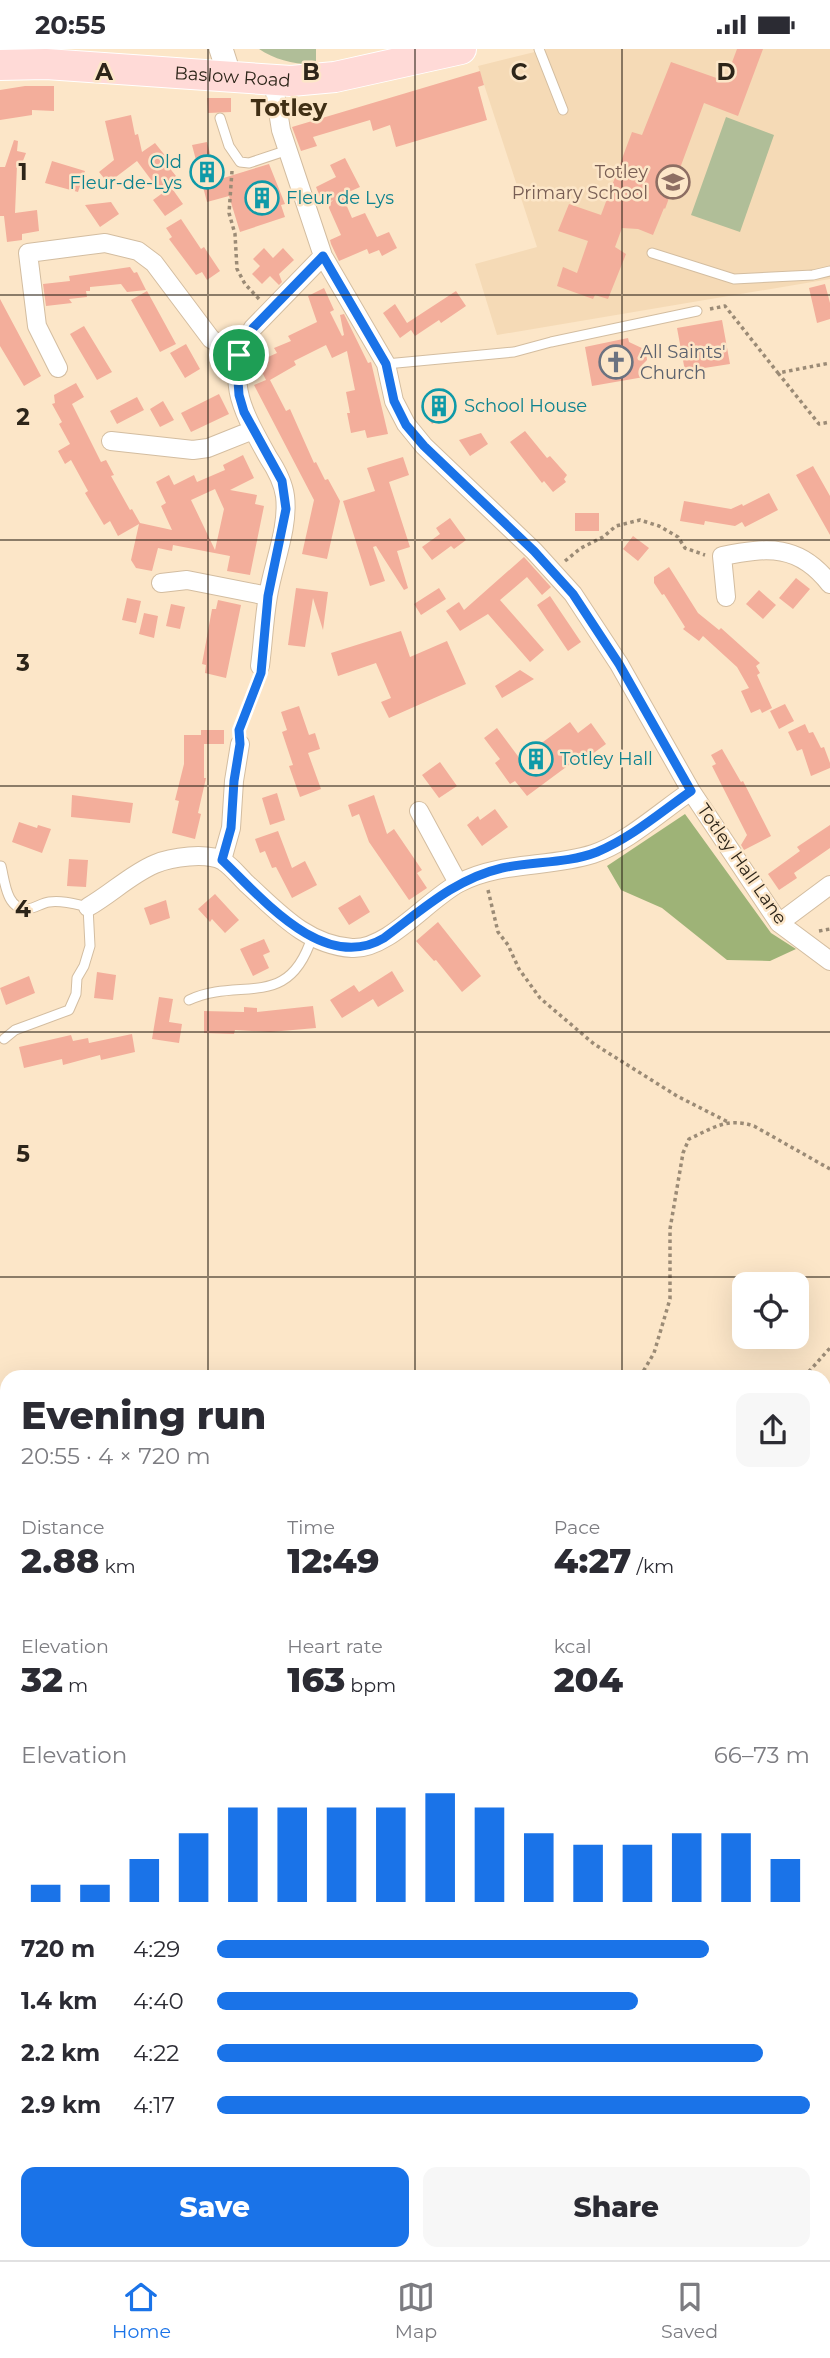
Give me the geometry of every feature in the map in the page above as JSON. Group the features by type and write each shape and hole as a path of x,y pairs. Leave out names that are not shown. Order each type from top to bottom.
{"main road":[{"name":"Baslow Road","path":"0,65 226,63 273,80 335,77 449,50"}],"street":[{"name":"Totley Hall Lane","path":"273,80 281,129 323,256 386,364 394,401 406,425 573,594 619,664 691,791 779,922 830,961"},
{"path":"58,368 37,326 28,253 105,243 127,247 147,256 211,339 239,355"},
{"path":"260,666 268,596 286,505 282,481 253,430 239,395 236,373 239,355 253,328 323,256"},
{"path":"111,441 193,450 253,430"},
{"path":"726,597 722,556 765,549 789,553 815,566 830,584"},
{"path":"161,583 187,580 268,596"},
{"path":"222,860 231,828 234,772 240,744"},
{"path":"88,907 155,864 176,858 222,860 293,926 312,937 348,948 367,947 384,938 458,883 506,867 573,859 594,853 614,844 691,791"},
{"path":"419,811 458,883"},
{"path":"779,922 830,885"}],"lane":[{"path":"539,49 563,110"},
{"path":"220,118 229,146 240,162 249,163 288,150"},
{"path":"652,253 734,279 813,275 830,271"},
{"path":"386,364 514,352 697,311"},
{"path":"1,866 9,900 18,907 28,909 49,902 67,902 88,907 90,946 77,978 76,994 69,1010 15,1030 4,1039"},
{"path":"189,1000 207,991 253,990 278,983 293,973 306,956 312,937"}],"path":[{"path":"240,162 231,173 229,213 236,234 237,269 249,289 271,310"},
{"path":"697,311 724,306 819,425 830,422"},
{"path":"778,373 830,363"},
{"path":"553,571 581,548 603,537 615,526 634,520 645,520 659,526 678,537 685,548 703,555 722,556"},
{"path":"240,744 239,730 251,696 258,686 260,666"},
{"path":"484,873 498,932 508,945 519,969 540,998 594,1044 677,1096 728,1122 754,1126 830,1169"},
{"path":"644,1370 654,1353 670,1299 670,1229 683,1153 688,1139 728,1122"},
{"path":"810,1370 830,1348"}],"shaded area":[{"name":"Totley Primary School","path":"547,49 830,49 830,279 497,335 475,264 537,247 478,66"}],"green space":[{"path":"259,49 316,49 316,64 286,61"},
{"path":"726,117 774,135 740,232 691,215"},
{"path":"685,814 771,933 796,949 770,961 727,960 662,908 621,890 607,866"}],"building":[{"path":"737,49 763,49 738,116 704,103 653,235 638,229 622,228 615,247 626,254 608,299 595,295 593,299 557,286 563,267 577,273 588,241 558,231 569,204 601,215 632,132 642,135 671,62 725,81"},
{"path":"480,71 484,85 478,87 487,120 396,147 390,125 373,131 370,120 313,137 317,146 301,151 292,127"},
{"path":"25,86 54,86 54,111 32,110 32,115 0,120 0,90"},
{"path":"207,98 231,98 231,112 208,113"},
{"path":"131,115 142,152 155,143 176,176 158,189 137,161 108,183 99,172 114,160 105,121"},
{"path":"14,140 18,141 17,151 26,153 21,166 17,165 15,213 37,210 39,231 22,234 22,240 7,242 4,216 0,216 0,167 5,167"},
{"name":"Fleur de Lys","path":"207,142 217,180 269,164 285,204 281,205 285,217 240,232 229,196 207,202 192,145"},
{"path":"345,158 360,187 342,195 352,218 365,213 377,237 389,232 397,248 382,256 379,250 369,254 367,249 339,261 331,244 330,240 341,235 329,208 333,200 323,204 316,187 336,177 330,165"},
{"path":"52,161 85,171 78,192 45,183"},
{"path":"171,187 183,204 165,216 153,200"},
{"path":"111,202 119,214 100,227 85,205"},
{"path":"181,219 220,271 207,280 202,272 196,275 169,239 172,237 166,228"},
{"path":"264,248 273,258 283,248 294,260 279,274 282,282 279,285 270,276 262,284 252,274 260,266 253,259"},
{"path":"130,267 134,273 137,272 146,290 127,292 121,284 90,287 90,291 86,291 87,297 69,299 72,303 46,306 43,284 70,281 69,276"},
{"path":"825,284 830,303 830,319 817,323 809,288"},
{"path":"324,288 334,310 330,312 342,336 340,315 344,314 368,363 371,362 388,434 367,438 365,430 351,433 346,392 355,390 347,351 332,358 326,345 294,361 296,365 270,380 286,411 290,409 314,463 316,462 325,480 328,479 340,501 327,559 302,554 314,500 254,385 266,380 257,362 277,353 274,348 291,341 288,336 317,322 308,296"},
{"path":"147,291 176,344 160,352 131,300"},
{"path":"456,291 466,306 415,336 411,330 400,338 383,313 395,304 407,323"},
{"path":"0,299 41,376 24,386 0,346"},
{"path":"722,320 730,364 685,371 677,328"},
{"path":"84,326 112,372 97,380 70,334"},
{"name":"All Saints' Church","path":"628,338 629,342 646,350 647,360 642,365 644,377 592,386 585,347"},
{"path":"186,344 200,369 185,378 170,353"},
{"path":"76,383 84,397 72,404 101,462 106,460 114,475 111,476 140,523 172,530 161,506 166,503 156,482 169,475 174,485 194,475 197,482 225,470 223,465 243,455 254,478 230,490 257,495 255,504 264,506 250,575 227,571 230,556 173,545 172,551 158,548 152,571 136,568 131,560 139,524 118,536 110,521 104,525 85,493 88,491 71,460 65,464 58,451 70,444 52,404 55,403 54,395","holes":["215,489 224,509 215,550 191,500"]},
{"name":"School House","path":"444,388 456,409 432,424 421,407 426,404 424,401"},
{"path":"219,394 229,414 191,432 181,413"},
{"path":"137,397 144,410 117,424 110,411"},
{"path":"163,401 174,420 160,427 150,409"},
{"path":"525,431 547,458 550,456 567,475 564,479 566,482 553,492 544,481 542,483 510,442"},
{"path":"481,433 488,444 470,456 459,440"},
{"path":"403,457 409,475 389,482 410,547 397,551 408,588 404,590 376,546 373,547 385,581 370,586 343,501 375,491 367,468"},
{"path":"813,466 830,496 830,535 796,475"},
{"path":"769,493 778,510 745,527 742,522 735,526 705,521 704,525 680,521 684,501 731,509"},
{"path":"575,513 599,513 599,531 575,531"},
{"path":"450,518 466,540 454,549 451,546 432,560 422,547 440,534 436,528"},
{"path":"633,536 649,548 638,561 623,549"},
{"path":"524,557 551,587 542,595 527,577 500,600 544,650 530,662 488,614 460,631 446,611 459,602 464,610"},
{"path":"669,567 698,613 719,630 721,628 760,663 756,666 760,673 757,675 772,708 762,713 760,709 751,713 741,691 749,688 737,667 703,636 699,641 683,629 685,627 654,583 654,577"},
{"path":"796,578 810,589 793,609 779,598"},
{"path":"296,588 328,592 323,630 313,598 305,647 288,645"},
{"path":"439,588 446,599 421,615 414,604"},
{"path":"759,590 776,605 763,619 746,604"},
{"path":"550,596 581,642 568,651 537,605"},
{"path":"127,598 141,601 136,623 122,620"},
{"path":"218,600 241,605 226,678 205,673 206,665 202,664 212,609 216,609"},
{"path":"171,604 185,607 180,629 166,626"},
{"path":"144,613 158,616 154,638 139,634"},
{"path":"401,631 410,657 447,641 466,684 389,718 381,702 391,698 376,663 338,676 331,653"},
{"path":"520,670 534,679 502,698 495,686"},
{"path":"785,704 794,721 779,729 770,711"},
{"path":"299,706 309,735 315,733 320,749 308,753 321,789 300,797 289,766 293,765 282,732 287,730 281,712"},
{"name":"Totley Hall","path":"570,722 578,733 591,723 606,744 584,760 581,756 527,796 515,781 510,784 495,763 500,759 484,738 497,728 520,759"},
{"path":"805,724 809,733 813,732 821,748 824,747 830,763 830,768 811,776 802,749 797,751 788,732"},
{"path":"201,730 224,730 224,744 204,744 206,778 195,839 172,833 179,801 175,800 184,764 184,735 201,735"},
{"path":"722,749 741,782 743,781 771,836 744,850 741,845 747,835 712,766 716,764 711,755"},
{"path":"440,762 457,786 439,798 422,775"},
{"path":"277,793 285,820 270,825 262,798"},
{"path":"72,795 133,803 130,823 71,817"},
{"path":"374,795 387,834 394,829 422,870 417,873 427,888 409,900 369,842 359,814 352,817 348,805"},
{"path":"495,809 508,827 482,846 467,825 478,816 480,820"},
{"path":"19,822 51,829 42,853 12,842"},
{"path":"830,825 830,848 794,873 797,878 779,890 768,874 800,851 797,847"},
{"path":"278,831 292,868 305,861 317,885 292,898 276,867 272,868 265,851 260,853 255,839"},
{"path":"69,859 88,860 86,887 67,886"},
{"path":"215,894 239,920 225,933 198,909"},
{"path":"360,895 370,912 349,925 338,908"},
{"path":"166,900 170,918 150,925 144,908"},
{"path":"438,922 481,976 462,992 436,960 434,961 416,941"},
{"path":"264,939 270,952 263,955 269,968 253,976 240,949"},
{"path":"392,971 404,991 378,1007 373,999 342,1018 330,1000 354,985 359,992"},
{"path":"97,972 116,975 113,1000 94,998"},
{"path":"29,976 35,993 6,1005 0,988"},
{"path":"159,997 173,999 169,1022 182,1024 179,1043 152,1039"},
{"path":"313,1006 316,1028 270,1032 235,1030 234,1034 204,1033 204,1011 244,1012 244,1007 257,1008 257,1012"},
{"path":"132,1034 135,1052 101,1060 100,1055 63,1065 62,1059 24,1068 19,1047 71,1035 73,1041 88,1038 89,1043"}],"place":[{"name":"Old Fleur-de-Lys","path":"207,172"},
{"name":"Totley Primary School","path":"673,182"},
{"name":"Fleur de Lys","path":"262,198"},
{"name":"All Saints' Church","path":"616,362"},
{"name":"School House","path":"439,406"},
{"name":"Totley Hall","path":"536,759"}],"district":[{"name":"Totley","path":"289,108"}],"route":[{"path":"323,256 386,364 394,401 406,425 424,446 534,551 573,594 619,664 691,791 614,844 594,853 573,859 506,867 458,883 384,938 367,947 348,948 330,944 293,926 222,860 231,828 240,744 239,730 261,673 268,596 286,509 282,481 244,412 236,373 239,355 253,328 323,256"}]}
